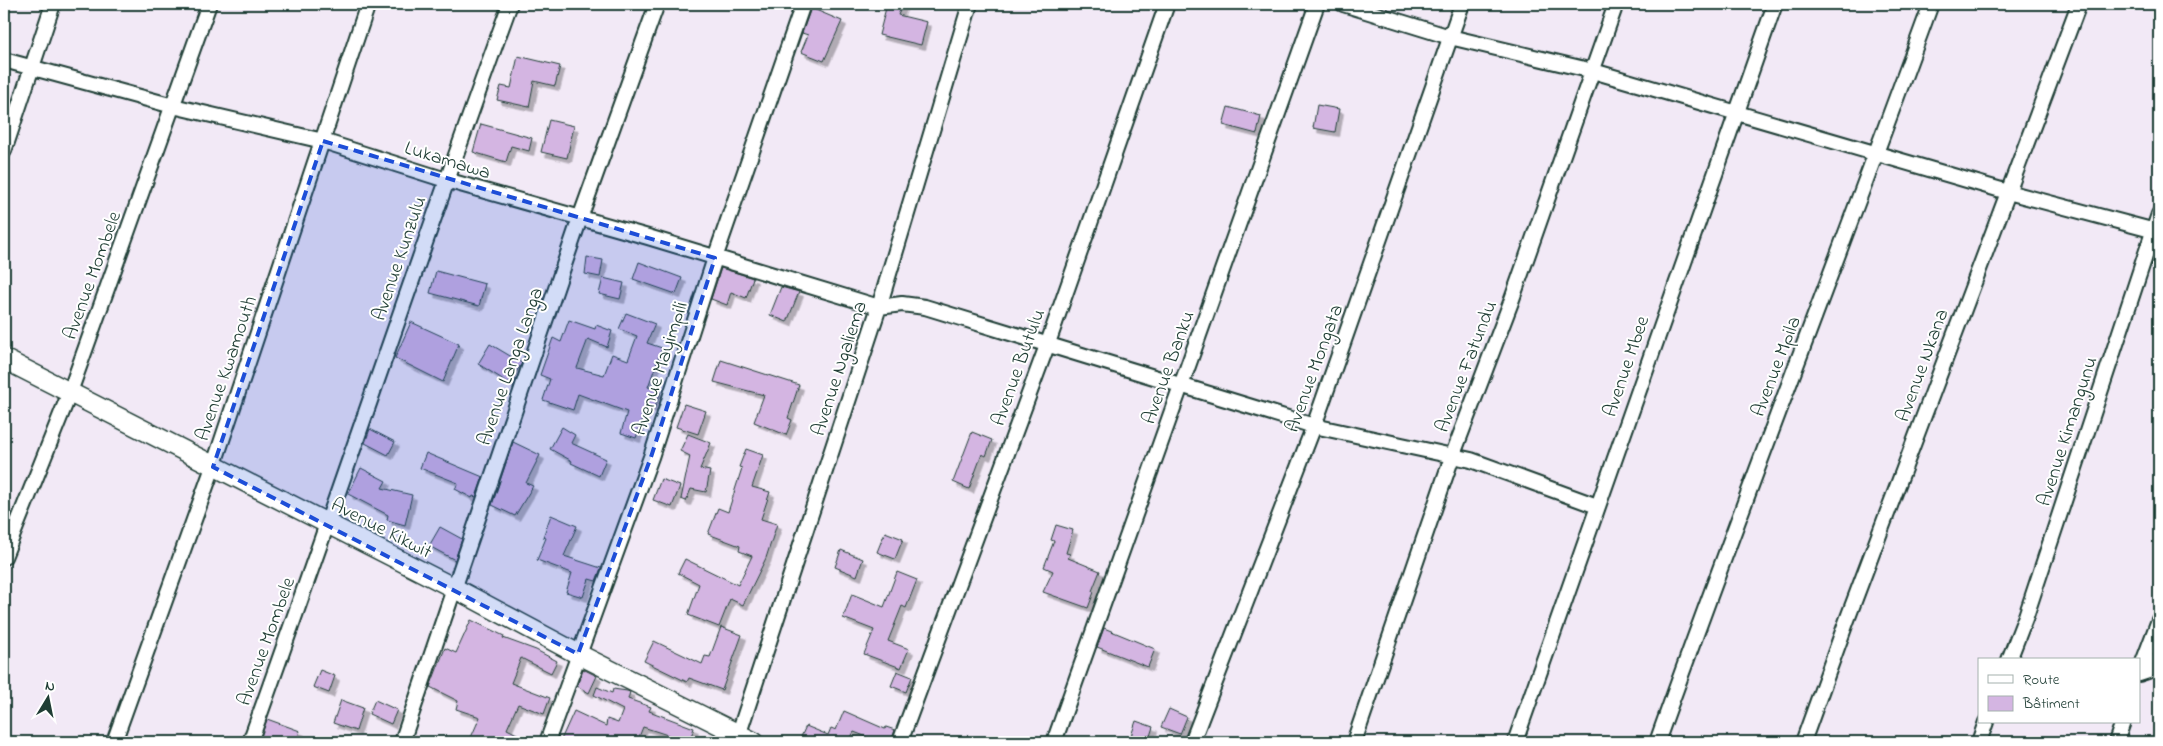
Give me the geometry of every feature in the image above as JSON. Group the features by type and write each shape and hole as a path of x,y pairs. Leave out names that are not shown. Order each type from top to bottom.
{"main road":[{"name":"Avenue Kikwit","path":"4,359 328,526 454,588 743,740"}],"street":[{"path":"4,151 53,4"},
{"name":"Avenue Mombele","path":"4,557 70,392 209,4"},
{"name":"Avenue Kwamouth","path":"114,742 213,467 368,4"},
{"name":"Avenue Kunzulu","path":"328,526 446,180 510,4"},
{"name":"Avenue Langa Langa","path":"402,742 580,218 657,4"},
{"name":"Avenue Mayimpili","path":"547,742 651,457 715,258 803,4"},
{"name":"Avenue Ngaliema","path":"743,740 879,307 970,4"},
{"name":"Avenue Butulu","path":"900,742 1048,343 1167,4"},
{"name":"Avenue Banku","path":"1054,742 1317,4"},
{"path":"1343,4 1450,36 1593,71 1736,111 2008,192 2156,232"},
{"name":"Avenue Mongata","path":"1192,742 1314,426 1462,4"},
{"name":"Avenue Fatundu","path":"1354,742 1452,457 1511,302 1616,4"},
{"name":"Avenue Mbee","path":"1515,742 1775,4"},
{"name":"Avenue Mpila","path":"1657,742 1726,550 1877,154 1931,4"},
{"name":"Avenue Nkana","path":"1803,742 1847,620 2079,4"},
{"name":"Lukamawa","path":"4,60 173,106 323,141 446,180 879,307"},
{"name":"Avenue Kimangunu","path":"2009,658 2026,616 2156,232 2159,214"},
{"path":"879,307 902,304 925,307 1048,343 1314,426 1471,460 1597,506"},
{"name":"Avenue Mombele","path":"250,742 328,526"},
{"path":"2140,670 2159,620"},
{"path":"2140,673 2148,671 2159,660"},
{"path":"1979,742 1985,724"},
{"path":"2116,742 2122,724"}],"highlighted area":[{"path":"323,141 715,258 651,457 578,654 213,467"}],"building":[{"path":"887,4 903,4 898,15 927,22 921,45 879,35"},
{"path":"811,8 842,21 824,61 801,52 808,35 802,33"},
{"path":"518,56 560,66 555,86 534,81 529,107 497,100 501,86 511,88"},
{"path":"1317,105 1339,109 1335,132 1313,128"},
{"path":"1228,107 1261,116 1257,134 1223,125"},
{"path":"549,120 574,126 567,158 541,152"},
{"path":"481,124 532,138 529,151 511,146 506,162 473,152"},
{"path":"587,257 603,260 600,277 585,274"},
{"path":"639,262 682,278 676,294 633,279"},
{"path":"721,268 753,278 746,298 731,292 727,305 711,299"},
{"path":"436,271 485,284 479,306 430,293"},
{"path":"603,278 624,283 620,299 599,294"},
{"path":"781,287 799,292 787,322 770,315"},
{"path":"626,313 655,324 647,343 662,348 648,387 661,392 654,409 646,406 636,438 621,433 627,412 578,394 573,410 543,400 550,379 540,375 553,338 561,342 569,320 595,329 596,325 612,331 607,347 588,339 577,368 604,375 612,354 628,360 637,336 619,329"},
{"path":"411,322 459,344 443,382 395,358"},
{"path":"490,344 522,363 509,383 478,364"},
{"path":"721,360 799,385 788,418 792,420 786,435 754,422 764,395 714,382"},
{"path":"684,404 706,411 698,434 676,427"},
{"path":"562,427 575,435 571,443 606,459 599,476 571,463 572,461 550,449"},
{"path":"370,429 395,442 388,455 365,443"},
{"path":"972,432 992,440 986,456 982,454 969,489 953,482"},
{"path":"688,434 711,443 700,469 710,471 706,492 691,489 686,501 681,499 690,456 680,451"},
{"path":"513,442 540,455 526,483 533,486 515,516 492,505"},
{"path":"746,449 763,455 752,487 770,492 761,519 777,524 766,558 743,605 730,599 719,627 688,615 699,584 678,573 685,559 738,585 752,556 739,551 740,546 708,534 718,508 728,512 742,468 739,467"},
{"path":"426,453 483,477 476,497 473,496 472,498 455,489 458,483 420,468"},
{"path":"361,468 386,481 382,488 412,495 405,525 387,520 388,515 348,494"},
{"path":"661,479 680,486 672,507 653,500"},
{"path":"551,515 577,526 564,556 601,568 596,581 589,579 583,597 566,592 572,573 537,560 546,538 543,537"},
{"path":"1056,525 1073,530 1066,553 1070,554 1068,558 1100,571 1088,608 1043,592 1053,571 1044,567 1054,541 1051,540"},
{"path":"440,527 462,539 455,560 429,546"},
{"path":"885,532 903,539 895,559 877,552"},
{"path":"841,550 863,559 857,576 835,567"},
{"path":"897,572 917,580 906,608 902,606 888,641 909,649 901,668 864,654 874,630 843,618 852,594 884,607"},
{"path":"471,620 504,636 503,638 536,650 557,661 551,673 521,658 511,683 550,698 544,714 518,704 507,729 533,742 469,742 480,717 456,709 458,701 430,687 445,648 456,653"},
{"path":"721,627 742,635 722,690 689,678 687,682 644,661 654,641 702,664 705,656 710,657"},
{"path":"1104,628 1155,649 1148,667 1097,647"},
{"path":"583,669 597,676 589,693 577,686"},
{"path":"320,670 335,676 329,693 313,687"},
{"path":"897,671 912,677 906,692 891,686"},
{"path":"597,687 612,693 613,689 630,692 628,699 651,707 649,711 694,728 689,742 643,727 637,742 560,742 574,711 606,726 607,719 618,723 623,710 594,695"},
{"path":"341,700 363,708 356,731 333,723"},
{"path":"375,700 397,710 391,724 369,714"},
{"path":"1169,709 1187,717 1180,734 1161,727"},
{"path":"844,711 885,729 886,727 895,730 891,742 880,742 854,732 851,737 862,742 814,742 801,737 806,726 828,735 831,728 836,730"},
{"path":"267,719 300,731 296,742 259,742"},
{"path":"1136,721 1153,727 1148,742 1129,742"}]}
